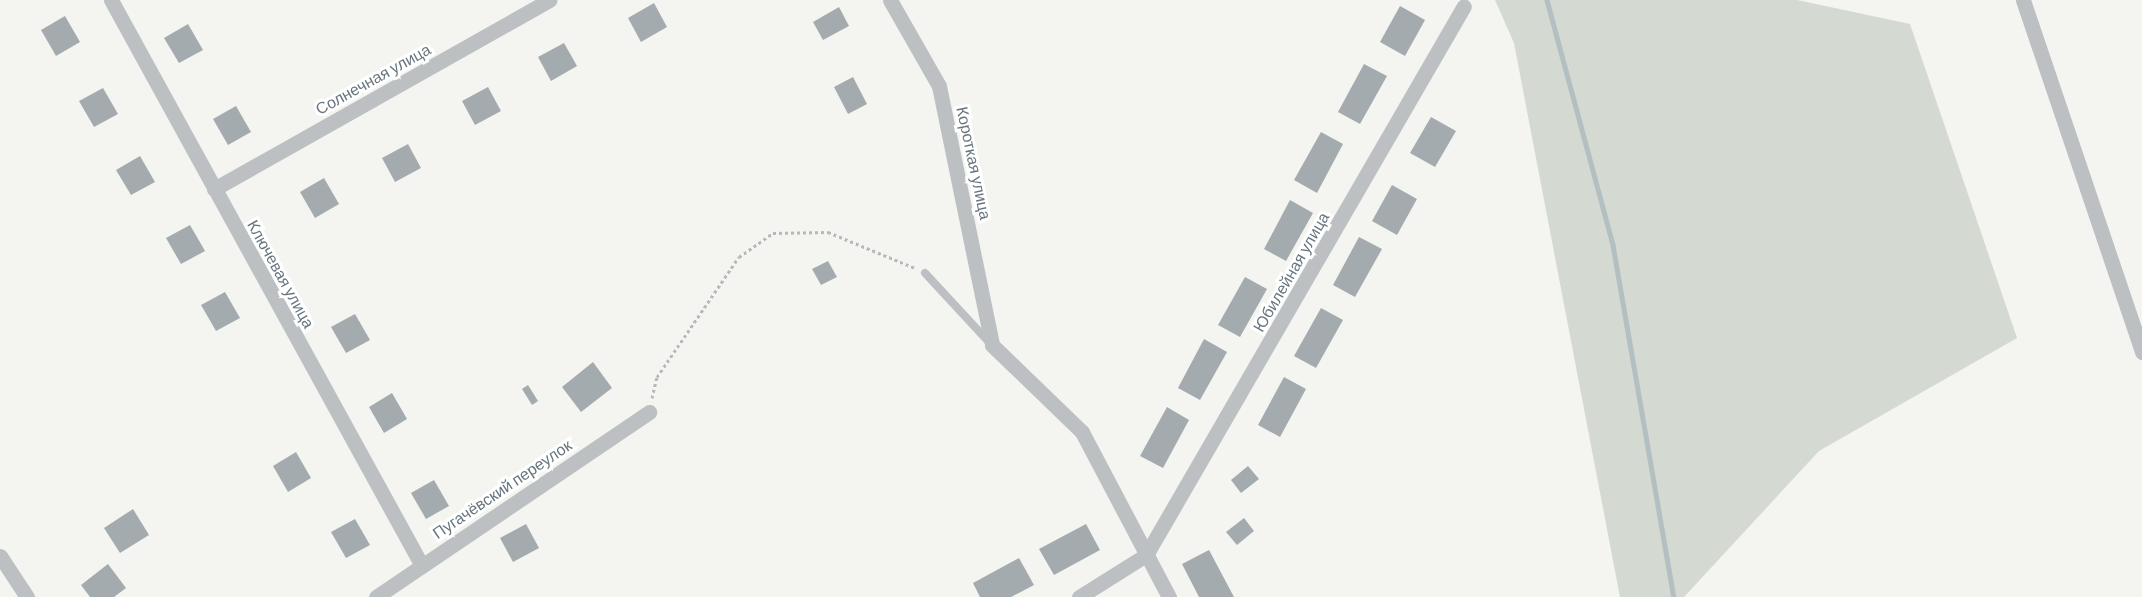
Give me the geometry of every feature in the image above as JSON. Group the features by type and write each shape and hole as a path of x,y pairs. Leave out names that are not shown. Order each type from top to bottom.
{"street":[{"name":"Ключевая улица","path":"111,0 421,564"},
{"name":"Солнечная улица","path":"214,189 549,0"},
{"name":"Короткая улица","path":"890,0 939,86 992,345"},
{"path":"2023,0 2142,352"},
{"name":"Юбилейная улица","path":"1079,597 1146,555 1464,6"},
{"path":"992,345 1082,432 1169,597"},
{"name":"Пугачёвский переулок","path":"376,597 421,564 649,412"},
{"path":"0,556 27,597"}],"lane":[{"path":"925,273 992,345"}],"path":[{"path":"649,412 657,376 739,257 773,233 828,232 925,273"}],"shaded area":[{"path":"1495,0 1797,0 1910,24 2017,338 1819,451 1684,597 1620,597 1514,43"}],"building":[{"path":"654,3 667,27 641,42 628,18"},
{"path":"1400,6 1425,20 1405,56 1380,42"},
{"path":"839,7 849,26 823,40 813,22"},
{"path":"65,16 80,42 56,56 41,30"},
{"path":"188,24 203,50 179,63 164,38"},
{"path":"564,43 577,66 551,81 538,57"},
{"path":"1364,64 1387,76 1360,124 1338,112"},
{"path":"853,77 867,104 848,114 834,87"},
{"path":"488,87 501,111 475,125 462,101"},
{"path":"103,88 118,114 94,127 79,101"},
{"path":"236,106 251,132 228,145 213,119"},
{"path":"1431,117 1456,131 1435,167 1410,153"},
{"path":"1321,132 1343,144 1317,193 1294,180"},
{"path":"408,144 421,168 395,182 382,158"},
{"path":"140,156 155,182 131,195 116,170"},
{"path":"324,178 339,204 315,218 300,192"},
{"path":"1392,185 1417,199 1397,235 1372,221"},
{"path":"1290,200 1313,213 1286,261 1264,249"},
{"path":"190,225 205,251 181,264 166,238"},
{"path":"1359,237 1382,249 1355,297 1333,285"},
{"path":"828,261 837,277 821,285 812,269"},
{"path":"1245,277 1267,289 1240,337 1218,325"},
{"path":"225,292 240,318 216,331 201,305"},
{"path":"1321,308 1343,320 1316,368 1294,356"},
{"path":"355,314 370,340 346,353 331,327"},
{"path":"1204,339 1227,352 1200,400 1178,388"},
{"path":"593,362 612,388 581,412 562,387"},
{"path":"1284,377 1306,389 1280,437 1258,425"},
{"path":"528,385 538,401 532,405 522,389"},
{"path":"392,393 407,419 384,433 369,407"},
{"path":"1167,407 1189,420 1163,468 1140,456"},
{"path":"296,452 311,478 288,492 273,466"},
{"path":"1248,466 1259,479 1241,493 1231,480"},
{"path":"434,480 449,506 426,519 411,493"},
{"path":"133,509 149,535 120,553 104,528"},
{"path":"1244,518 1254,531 1237,545 1226,532"},
{"path":"355,519 370,545 346,558 331,532"},
{"path":"526,524 539,548 513,562 500,538"},
{"path":"1086,524 1100,550 1054,575 1039,549"},
{"path":"1209,550 1234,597 1199,597 1182,564"},
{"path":"1019,558 1034,585 1011,597 980,597 973,583"},
{"path":"108,564 126,588 114,597 90,597 81,585"}],"waterway":[{"path":"1547,0 1613,245 1674,597"}]}
